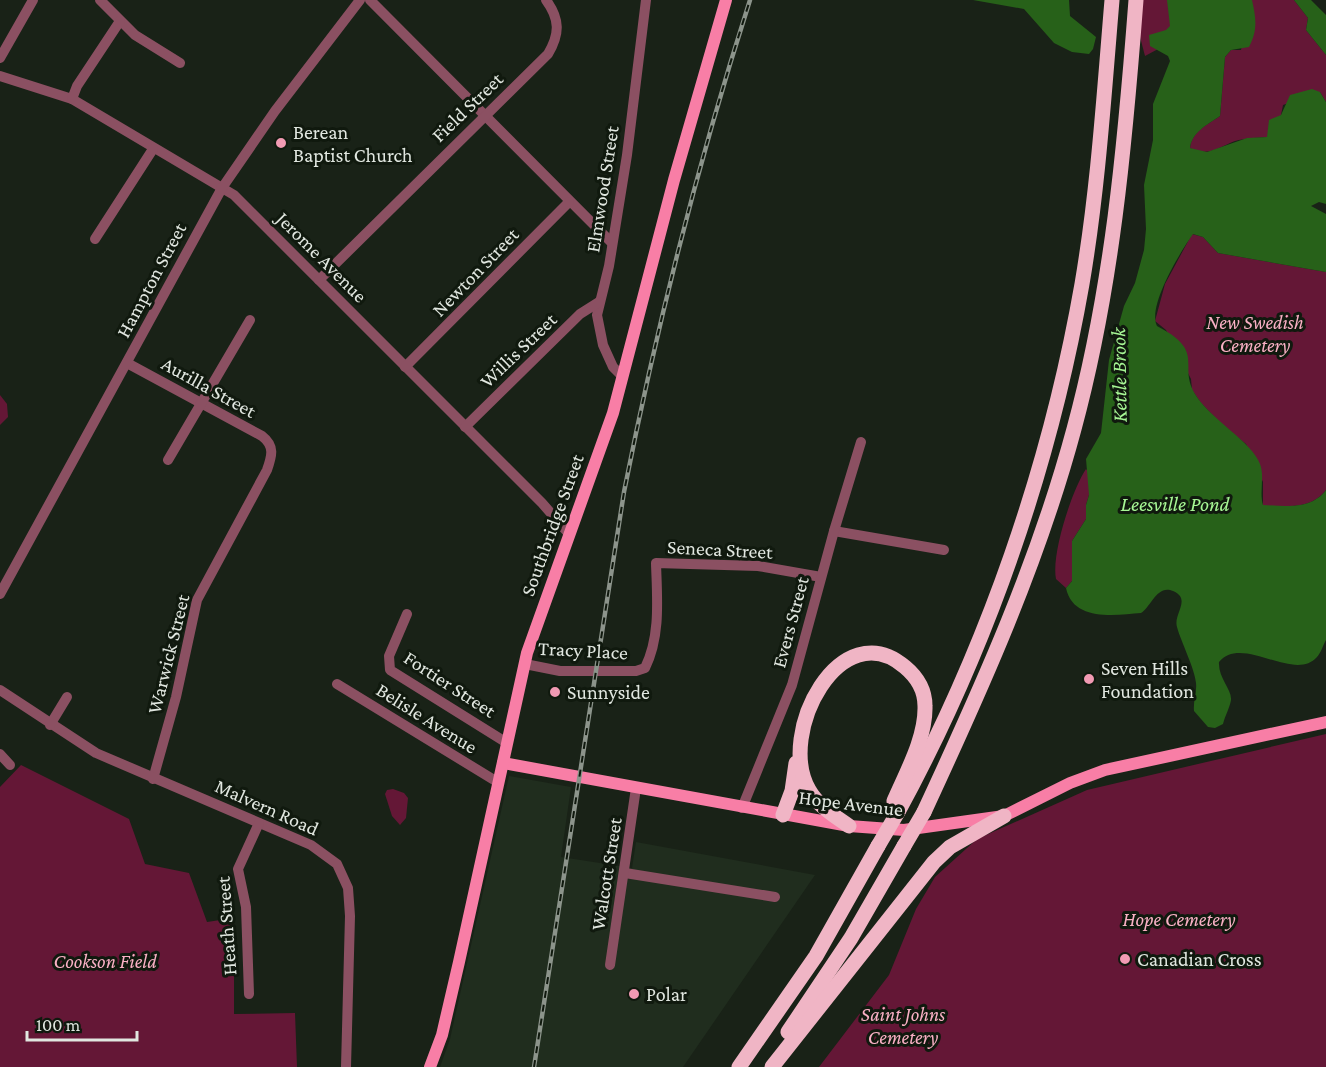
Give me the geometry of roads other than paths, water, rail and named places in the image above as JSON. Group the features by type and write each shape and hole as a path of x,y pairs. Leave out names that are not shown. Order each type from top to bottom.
{"highway":[{"path":"739,1067 816,956 875,850 954,696 1009,562 1056,406 1076,318 1094,203 1112,0"},
{"path":"765,1067 851,938 924,812 975,704 1020,595 1047,520 1077,420 1096,335 1115,219 1136,0"},
{"path":"783,815 792,791 799,745 809,704 822,683 839,667 860,656 872,654 891,658 901,663 921,686 925,707 918,739 894,812"},
{"path":"799,745 801,771 809,792 825,808 849,826"},
{"path":"772,1067 934,862 950,847 1004,816"}],"main road":[{"name":"Southbridge Street","path":"430,1067 449,1005 525,664 613,413 674,180 726,0"},
{"name":"Hope Avenue","path":"503,763 783,815 849,826 904,830 1004,816 1070,783 1105,770 1326,722"}],"street":[{"path":"0,58 33,0"},
{"path":"100,0 110,7 120,21 135,35 180,63"},
{"name":"Hampton Street","path":"0,594 222,188 275,111 360,0"},
{"path":"370,0 612,243"},
{"name":"Field Street","path":"319,280 484,114 548,54 558,31 556,17 546,0"},
{"name":"Elmwood Street","path":"623,377 613,367 603,345 598,327 599,302 612,243 628,144 646,0"},
{"path":"72,99 77,86 120,21"},
{"name":"Jerome Avenue","path":"0,76 72,99 234,195 542,503 569,534"},
{"path":"95,239 153,149"},
{"name":"Newton Street","path":"405,367 569,202"},
{"name":"Willis Street","path":"465,428 580,314 599,302"},
{"path":"168,460 203,404 250,320"},
{"name":"Aurilla Street","path":"127,363 262,436 271,445"},
{"name":"Evers Street","path":"742,807 792,685 861,442"},
{"name":"Warwick Street","path":"153,779 176,697 197,600 267,470 272,456 271,445"},
{"path":"834,531 944,550"},
{"name":"Seneca Street","path":"656,568 656,563 758,566 821,577"},
{"name":"Tracy Place","path":"525,664 560,671 636,671 645,668 649,660 656,621 656,568"},
{"name":"Fortier Street","path":"407,614 389,656 390,670 507,743"},
{"name":"Belisle Avenue","path":"337,684 499,783"},
{"name":"Malvern Road","path":"0,690 50,725 96,753 325,853 337,864 348,888 350,916 346,1067"},
{"path":"50,725 67,697"},
{"path":"0,754 10,765"},
{"name":"Walcott Street","path":"610,965 636,788"},
{"name":"Heath Street","path":"249,994 246,907 238,869 259,823"},
{"path":"625,873 775,897"}],"water":[{"path":"973,0 1069,0 1070,16 1096,37 1093,49 1089,54 1072,52 1054,43 1024,9"},
{"name":"Leesville Pond","path":"1167,0 1252,0 1255,29 1252,41 1249,47 1231,50 1225,57 1220,116 1197,133 1190,148 1207,152 1247,138 1267,137 1269,120 1281,115 1290,95 1312,89 1320,92 1326,102 1326,204 1319,202 1311,206 1326,214 1326,272 1218,253 1203,237 1193,234 1167,279 1155,317 1157,326 1173,336 1187,352 1191,386 1197,397 1256,456 1261,469 1263,505 1306,504 1326,490 1326,640 1321,651 1307,664 1282,663 1241,653 1229,655 1219,662 1219,668 1231,700 1223,724 1215,728 1208,727 1194,711 1195,677 1176,622 1182,602 1178,594 1167,590 1158,593 1141,613 1108,615 1077,607 1070,599 1066,588 1072,581 1072,541 1086,519 1089,495 1086,459 1101,433 1109,360 1124,306 1135,283 1144,250 1146,229 1144,185 1153,140 1153,104 1170,61 1168,56 1150,46 1149,35 1166,30 1170,26"},
{"path":"1294,0 1311,0 1326,15 1326,55 1306,30 1308,18"}],"railway":[{"path":"534,1067 624,492 650,367 680,244 713,122 750,0"}],"place":[{"name":"Berean Baptist Church","path":"281,143"},
{"name":"Seven Hills Foundation","path":"1089,679"},
{"name":"Sunnyside","path":"555,692"},
{"name":"Canadian Cross","path":"1125,959"},
{"name":"Polar","path":"634,994"}],"park label":[{"name":"New Swedish Cemetery","path":"1255,334"},
{"name":"Hope Cemetery","path":"1179,919"},
{"name":"Cookson Field","path":"105,961"},
{"name":"Saint Johns Cemetery","path":"903,1026"}],"water label":[{"name":"Kettle Brook","path":"1119,375"}]}
